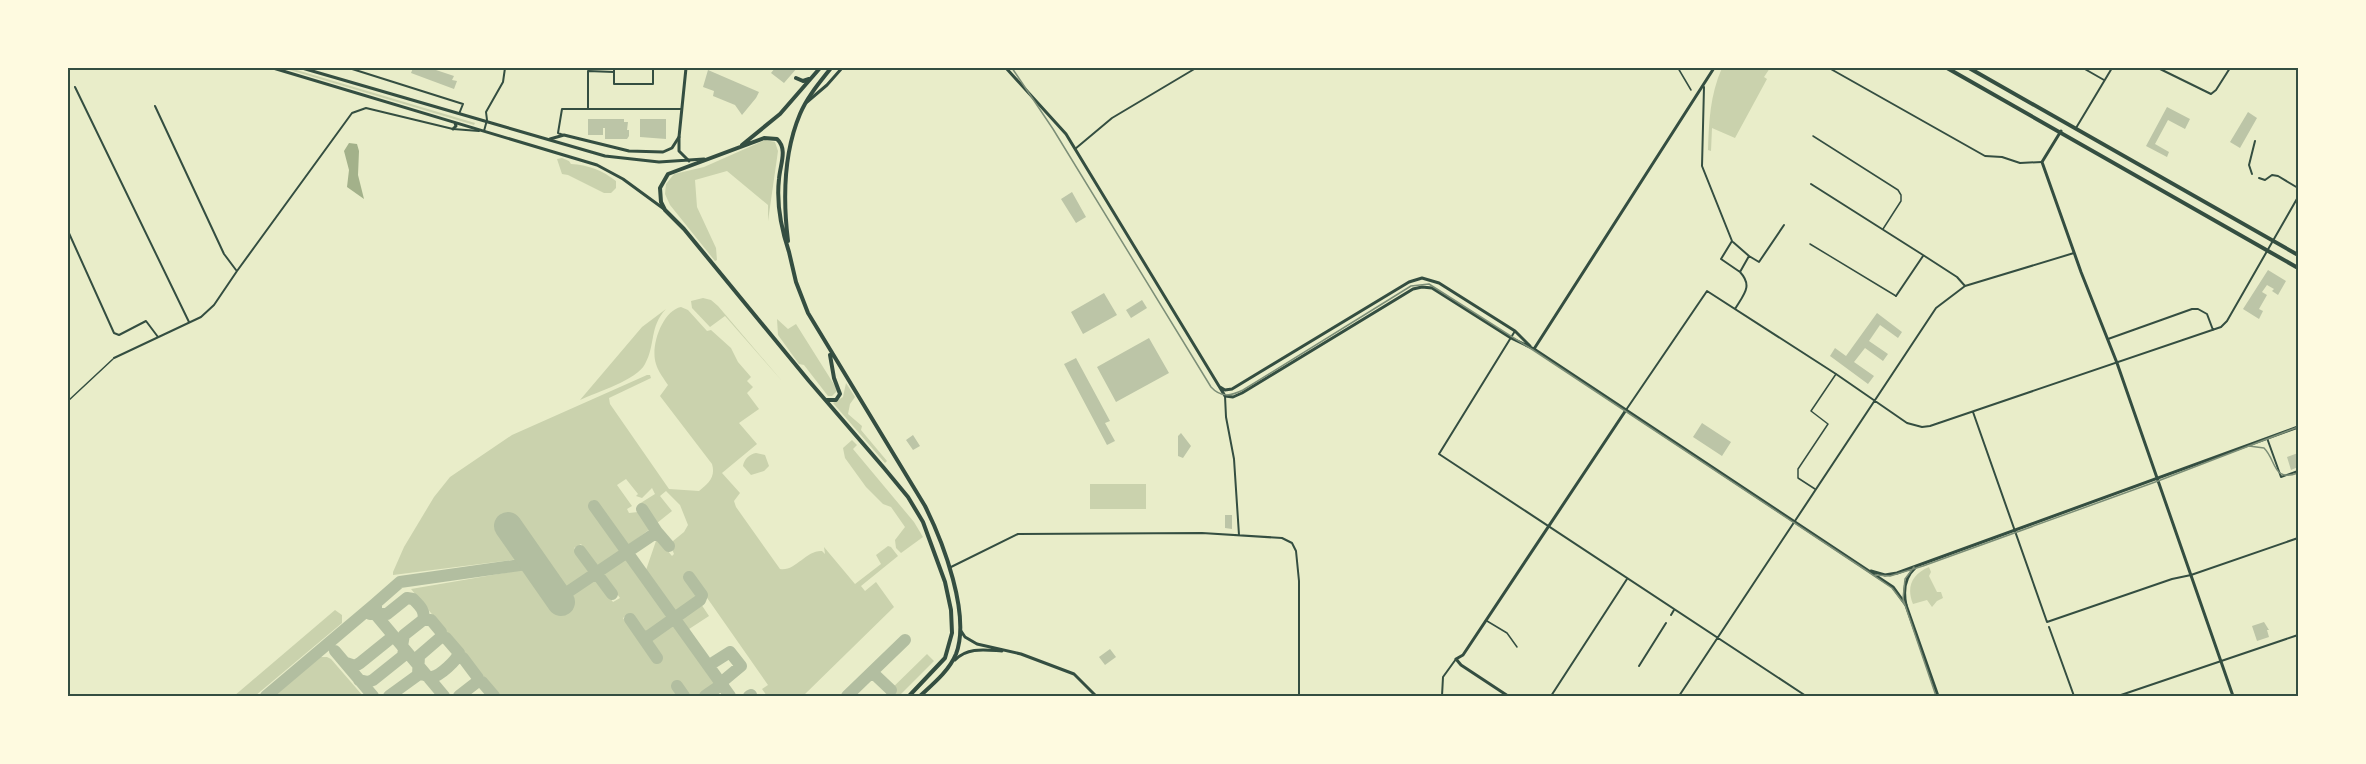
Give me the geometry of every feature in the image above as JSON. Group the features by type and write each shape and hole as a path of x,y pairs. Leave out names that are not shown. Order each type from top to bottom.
{"main road":[{"path":"273,68 597,165 623,179 665,210 684,229 884,468 920,515 933,544 945,582 951,610 952,633 948,652 941,664 909,696"},
{"path":"302,68 617,158 659,162 717,157"},
{"path":"686,68 679,151 689,161"},
{"path":"740,147 780,114 820,68"},
{"path":"789,252 785,208 787,171 799,117 831,68"},
{"path":"807,102 842,68"},
{"path":"1006,68 1059,126 1075,149 1225,396 1233,397 1242,393 1418,287 1427,287 1511,338 1534,349 1868,570 1893,587 1906,605"},
{"path":"1534,349 1714,68"},
{"path":"1947,68 2298,268"},
{"path":"1969,68 2298,255"},
{"path":"796,78 807,81 816,73"},
{"path":"453,129 456,126 454,121"},
{"path":"2061,131 2043,162 2074,253 2117,363 2233,696"},
{"path":"550,139 564,135 610,147 663,152 672,148 679,137"},
{"path":"665,210 661,202 660,190 668,174 675,170 717,157 767,137 777,139 781,144 783,153 778,185 780,224 805,306 829,351 921,499 935,527 958,605 960,629 957,650 951,663"},
{"path":"1217,385 1223,389 1232,389 1416,279 1429,279 1439,283 1515,331 1534,349"},
{"path":"826,400 836,400 840,394 834,378 829,351"},
{"path":"1508,696 1461,665 1456,659 1463,655 1626,410"},
{"path":"1868,570 1890,575 2298,427"},
{"path":"1922,564 1914,569 1907,579 1904,592 1906,605 1938,696"},
{"path":"960,629 965,636 977,644 1021,654 1074,674 1095,696"},
{"path":"920,696 951,663 963,654 978,650 1021,654"}],"street":[{"path":"349,68 463,104 459,114"},
{"path":"68,401 114,358 201,317 214,305 352,113 366,108 453,129 485,131 486,112 503,82 505,68"},
{"path":"588,109 588,69 614,70 614,84 653,84 653,68 686,68"},
{"path":"1075,149 1112,118 1196,68"},
{"path":"1678,68 1691,90"},
{"path":"1829,68 1984,156 2002,156 2020,163 2043,162"},
{"path":"2083,68 2104,80"},
{"path":"2076,128 2112,68"},
{"path":"2158,68 2211,94 2230,68"},
{"path":"1704,85 1702,166 1732,241 1759,262 1784,225"},
{"path":"75,87 189,323"},
{"path":"155,106 224,254 237,271"},
{"path":"564,135 558,133 561,109 681,109"},
{"path":"1813,136 1898,190 1901,195 1900,201 1882,230"},
{"path":"2252,174 2248,165 2255,141"},
{"path":"2259,178 2265,180 2272,175 2278,176 2298,188"},
{"path":"1810,184 1957,277 1965,286"},
{"path":"1626,410 1707,291 1915,426 1930,426 2213,330 2227,321 2298,197"},
{"path":"68,231 114,333 119,335 146,321 159,337"},
{"path":"1732,241 1721,259 1740,272 1746,279 1747,286 1735,309"},
{"path":"1810,244 1896,296 1923,255"},
{"path":"1679,696 1936,308 1965,286 2074,253"},
{"path":"1740,272 1749,255"},
{"path":"2108,339 2192,309 2198,309 2207,314 2213,330"},
{"path":"1515,331 1439,454 1806,696"},
{"path":"1815,489 1798,478 1798,469 1828,423 1811,411 1836,374"},
{"path":"1225,396 1226,417 1234,459 1239,535"},
{"path":"1973,412 2047,622 2298,538"},
{"path":"2266,438 2281,477 2298,471"},
{"path":"949,569 1018,534 1239,535 1282,538 1292,543 1296,551 1299,581 1299,696"},
{"path":"1551,696 1627,579"},
{"path":"1671,615 1674,610"},
{"path":"1486,621 1507,633 1517,647"},
{"path":"1639,666 1666,623"},
{"path":"2049,627 2074,696"},
{"path":"2118,696 2298,634"},
{"path":"1442,696 1443,677 1456,659"}],"shaded area":[{"path":"283,68 290,68 475,123 474,125"},
{"path":"1722,68 1770,68 1764,77 1767,79 1735,138 1712,128 1711,151 1708,150 1711,108"},
{"path":"765,140 775,142 778,151 768,221 768,205 727,171 695,180 697,207 716,248 717,260 715,261 670,205 665,194 666,184 674,174 704,167"},
{"path":"349,143 357,144 359,151 358,175 364,199 347,187 349,170 344,151"},
{"path":"562,158 571,164 600,171 616,181 616,188 611,193 604,193 562,174 557,159"},
{"path":"703,298 711,300 718,306 782,381 725,316 710,327 692,308 691,301"},
{"path":"681,307 688,310 707,331 711,330 731,348 738,362 751,377 747,381 753,387 747,393 759,409 739,423 757,444 722,473 740,493 734,501 736,507 780,569 791,567 816,552 822,551 825,554 824,547 855,584 881,564 876,555 888,546 898,556 861,586 865,591 876,582 894,607 803,696 767,696 762,689 768,685 689,572 683,576 695,594 695,598 676,612 672,611 645,573 657,538 672,556 674,554 673,541 684,532 688,525 680,505 666,491 660,496 672,511 657,523 639,504 655,494 652,488 642,498 636,496 638,494 626,479 617,485 632,506 627,509 629,513 638,512 650,529 626,547 593,500 590,502 590,506 621,551 597,567 581,544 574,548 590,572 568,587 563,587 515,520 511,519 501,526 500,530 520,559 393,575 404,547 434,497 450,477 512,435 647,375 651,378 609,398 610,404 669,489 699,491 705,486 713,473 712,464 660,396 668,385 656,364 656,340 668,315"},
{"path":"666,309 657,322 651,350 641,370 616,385 580,400 642,327"},
{"path":"777,319 788,329 796,324 835,386 837,391 832,396 828,396 804,365 799,364 778,335"},
{"path":"846,383 855,397 850,404 848,414 862,426 861,430 887,461 885,463 833,403 843,397"},
{"path":"852,440 857,445 853,449 914,522 923,537 901,553 896,548 895,540 905,527 891,507 883,504 866,487 845,458 843,448"},
{"path":"756,453 765,455 769,466 764,471 751,475 743,466 748,457"},
{"path":"1090,484 1146,484 1146,509 1090,509"},
{"path":"624,556 666,614 666,619 645,634 630,613 623,618 656,663 662,659 647,638 668,624 673,624 716,685 701,696 689,696 677,681 672,686 679,696 500,696 411,589 527,569 560,616 569,610 562,599 594,577 613,602 620,598 601,572"},
{"path":"1929,567 1931,572 1929,576 1937,592 1941,592 1943,598 1932,607 1927,600 1913,604 1910,592 1912,582 1918,573"},
{"path":"698,603 709,616 686,631 678,621 678,617"},
{"path":"335,610 342,615 342,623 255,696 234,696"},
{"path":"927,654 934,661 899,696 884,696"},
{"path":"320,657 331,659 363,696 273,696"}],"building":[{"path":"413,68 430,68 454,76 452,80 457,81 454,89 411,73"},
{"path":"775,68 797,68 784,83 771,73"},
{"path":"708,70 759,92 742,115 735,105 713,96 714,91 703,87"},
{"path":"2167,107 2190,119 2185,129 2168,120 2155,144 2169,152 2167,157 2146,146"},
{"path":"2248,112 2257,118 2240,148 2230,142"},
{"path":"588,119 624,119 624,122 628,122 629,136 627,139 605,139 605,128 603,128 603,135 588,135"},
{"path":"640,119 666,119 666,139 640,137"},
{"path":"1072,192 1086,217 1076,223 1061,199"},
{"path":"2268,270 2286,281 2278,295 2267,285 2262,292 2267,295 2259,309 2263,311 2259,319 2243,309"},
{"path":"1104,293 1117,315 1083,334 1071,312"},
{"path":"1142,300 1147,308 1131,318 1126,310"},
{"path":"1877,313 1902,332 1898,338 1880,325 1869,341 1888,354 1883,361 1865,348 1854,362 1874,376 1868,384 1830,356 1835,348 1846,356"},
{"path":"1149,338 1169,373 1116,402 1097,367"},
{"path":"1076,358 1110,421 1105,423 1115,441 1107,445 1064,364"},
{"path":"1702,423 1731,442 1722,456 1693,437"},
{"path":"1181,433 1191,446 1183,458 1178,456 1178,436"},
{"path":"913,435 920,446 913,450 906,440"},
{"path":"2298,453 2298,467 2291,470 2287,457"},
{"path":"1225,515 1232,515 1232,529 1225,528"},
{"path":"2264,622 2269,630 2267,630 2269,637 2257,641 2252,626"},
{"path":"1110,649 1116,657 1105,665 1099,657"}],"taxiway":[{"path":"594,506 730,696"},
{"path":"559,598 657,532 642,509"},
{"path":"657,532 669,546"},
{"path":"580,551 612,594"},
{"path":"444,696 376,615 376,603 400,582 534,563"},
{"path":"643,637 649,636 700,600 702,595 689,577"},
{"path":"370,614 387,614 407,598 413,599 420,606 424,617 404,635 402,646"},
{"path":"266,696 376,603"},
{"path":"630,619 657,658"},
{"path":"389,696 418,675 419,656 441,637 441,632 431,620 423,620"},
{"path":"346,663 355,666 360,663 391,638 391,633"},
{"path":"422,674 435,676 458,656 459,653 446,638 441,637"},
{"path":"847,696 905,640"},
{"path":"359,680 368,682 373,680 403,656 404,649"},
{"path":"335,651 373,696"},
{"path":"707,663 711,664 730,652 741,666 723,681 718,679"},
{"path":"458,658 463,658 478,678 477,682 459,696"},
{"path":"872,672 891,690"},
{"path":"477,682 482,682 494,696"},
{"path":"705,696 721,685"},
{"path":"677,686 684,696"}],"runway":[{"path":"508,526 561,602"}],"tram line":[{"path":"1012,68 1053,129 1211,387 1219,393 1230,395 1243,390 1411,286 1429,284 1867,571 1892,588 1905,605"},
{"path":"1875,575 1890,576 1923,566 2158,481 2298,427"},
{"path":"2249,446 2264,448 2276,469 2284,475 2298,473"},
{"path":"1914,567 1905,579 1903,599 1936,696"}]}
